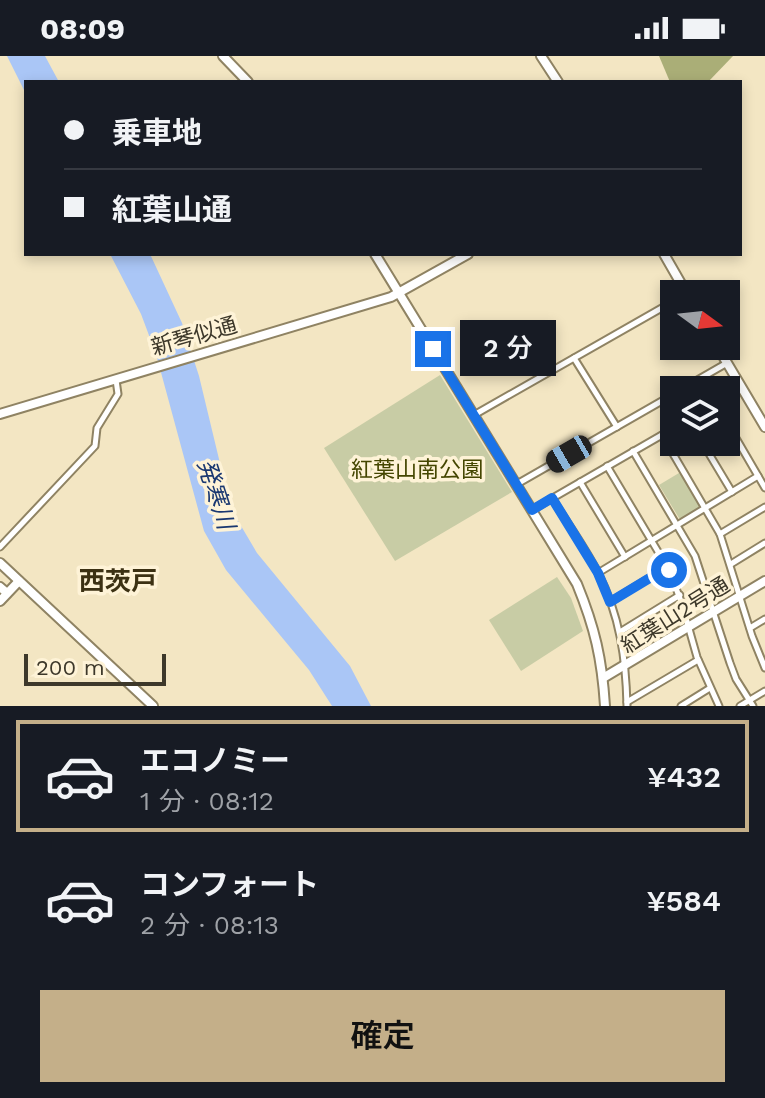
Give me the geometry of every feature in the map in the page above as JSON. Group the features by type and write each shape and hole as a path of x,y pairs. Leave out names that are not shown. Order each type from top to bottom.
{"street":[{"path":"223,56 246,80"},
{"path":"541,56 557,80"},
{"path":"376,256 577,584 594,625 605,706"},
{"name":"新琴似通","path":"0,414 399,294 465,256"},
{"path":"665,256 678,280"},
{"path":"474,416 660,309"},
{"path":"574,358 617,427"},
{"path":"725,360 765,427"},
{"path":"704,376 727,363"},
{"path":"0,547 95,446 97,428 118,394 116,379"},
{"path":"516,485 660,402"},
{"path":"532,510 660,436"},
{"path":"740,445 765,488"},
{"path":"633,451 695,556 736,679 751,703"},
{"path":"675,456 720,534 765,668"},
{"path":"710,456 732,492"},
{"path":"607,466 668,567 680,595 698,660 719,706"},
{"path":"598,573 758,476"},
{"path":"580,482 625,557"},
{"path":"552,498 598,573 610,602 620,632 626,666 627,704"},
{"path":"720,534 765,507"},
{"path":"731,564 765,543"},
{"path":"0,563 153,706"},
{"path":"610,602 668,567"},
{"path":"0,601 4,590 19,581"},
{"name":"紅葉山2号通","path":"603,678 765,581"},
{"path":"620,632 680,595"},
{"path":"750,628 765,619"},
{"path":"627,704 698,660"},
{"path":"681,706 710,688"},
{"path":"740,706 751,703 765,691"}],"green space":[{"path":"659,56 733,56 710,80 669,80"},
{"name":"紅葉山南公園","path":"440,375 512,492 395,561 324,448"},
{"path":"679,473 687,478 699,505 683,518 679,518 659,485"},
{"path":"557,577 571,598 583,631 521,671 489,620"}],"water":[{"path":"7,56 45,56 58,80 24,80 24,90"},
{"name":"発寒川","path":"111,256 151,256 182,323 199,376 231,509 257,553 350,666 371,706 332,706 309,670 226,570 204,531 156,354 141,314"}],"district":[{"name":"西茨戸","path":"118,581"}],"route":[{"path":"433,349 532,510 552,498 598,573 610,602 668,567 669,570"}]}
